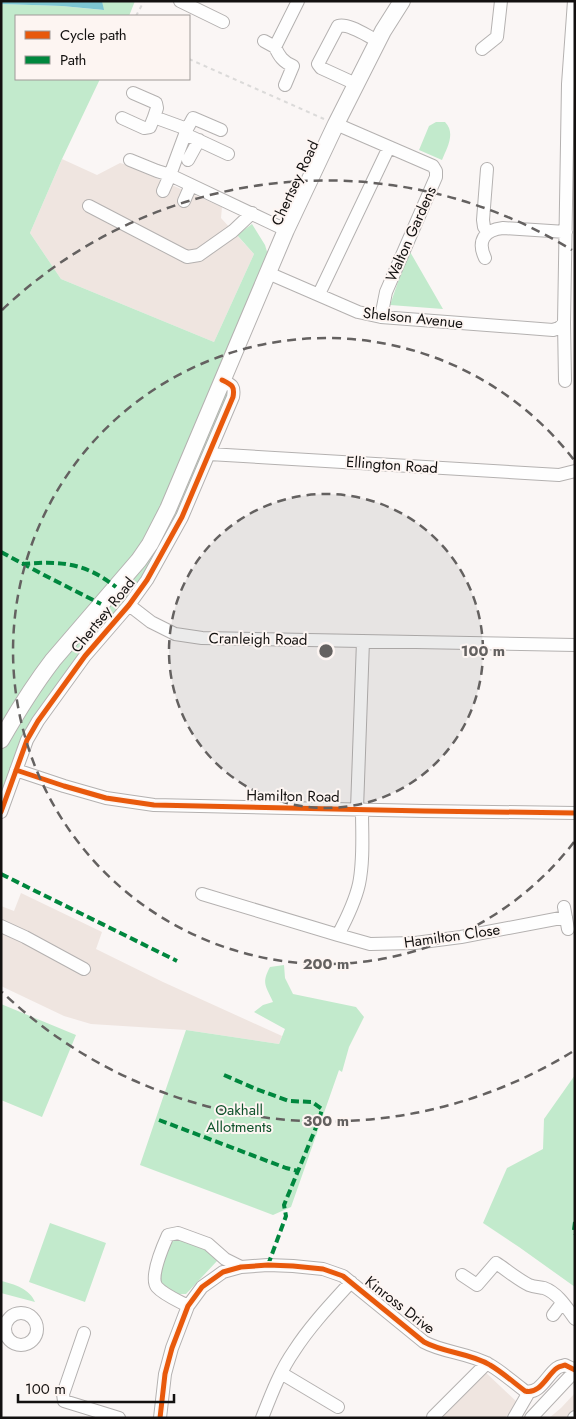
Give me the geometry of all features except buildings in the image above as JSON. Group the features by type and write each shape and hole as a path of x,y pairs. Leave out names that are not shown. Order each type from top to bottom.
{"main road":[{"name":"Chertsey Road","path":"1,740 40,676 52,660 139,560 150,544 174,494 286,230 356,84 378,41 402,1"}],"street":[{"path":"285,85 293,66 285,63 270,44 298,1"},
{"path":"482,49 497,37 501,1"},
{"path":"565,381 570,367 564,323 568,84 574,1"},
{"path":"189,3 223,22"},
{"path":"356,84 321,68 318,64 323,54 338,26 341,25 348,26 378,41"},
{"path":"122,118 144,128 150,127 158,108 156,103 133,93"},
{"path":"154,117 228,154"},
{"path":"162,191 193,118 221,130"},
{"name":"Walton Gardens","path":"336,124 433,166 436,171 436,176 386,292 381,317"},
{"path":"188,160 198,140"},
{"path":"319,294 389,147"},
{"path":"130,160 170,175 286,230"},
{"path":"488,169 483,220 484,227 488,232"},
{"path":"184,202 191,185"},
{"path":"89,206 187,256 199,255 233,231 252,213"},
{"path":"485,258 482,244 488,232 494,229 566,232"},
{"name":"Shelson Avenue","path":"268,273 358,312 381,317 553,330 559,328 564,323"},
{"name":"Chertsey Road","path":"1,812 27,740 38,721 85,656 129,605 147,580 182,517 233,397 235,390 232,385 222,380"},
{"name":"Ellington Road","path":"209,454 559,476 575,471"},
{"name":"Cranleigh Road","path":"129,605 151,622 175,634 202,638 575,645"},
{"path":"338,935 352,906 359,886 362,868 359,809 363,641"},
{"name":"Hamilton Road","path":"16,770 106,798 154,805 575,813"},
{"name":"Hamilton Close","path":"202,893 370,944 415,943 461,937 566,918"},
{"path":"1,926 84,969"},
{"path":"188,1306 157,1287 153,1278 168,1235 178,1233 208,1244 225,1259 246,1267"},
{"path":"462,1275 477,1285 496,1263 517,1284 544,1288 558,1294 575,1319"},
{"name":"Kinross Drive","path":"246,1267 268,1265 293,1266 323,1269 343,1276 424,1342 435,1348 487,1363 529,1392"},
{"path":"160,1418 165,1374 172,1348 188,1306 202,1287 223,1272 246,1267"},
{"path":"262,1418 273,1388 293,1352 350,1282"},
{"path":"553,1315 558,1294"},
{"path":"18,1313 28,1314 35,1322 36,1332 30,1342 20,1345 6,1343 3,1329 9,1317 18,1313"},
{"path":"84,1333 63,1394 64,1401 119,1418"},
{"path":"433,1417 487,1363"},
{"path":"514,1418 529,1392 538,1389 558,1368 565,1365 575,1370 531,1418"},
{"path":"281,1373 338,1407"}],"path":[{"path":"137,15 144,1"},
{"path":"190,59 336,124"}],"shaded area":[{"path":"62,159 97,175 120,163 124,164 222,207 221,218 254,254 214,342 61,279 30,233"},
{"path":"21,893 102,932 96,949 163,982 282,1036 279,1044 186,1030 91,1024 64,1016 1,986 1,906 14,911"},
{"path":"482,1369 518,1403 505,1418 431,1418"},
{"path":"575,1393 575,1418 549,1418 561,1408"}],"green space":[{"path":"102,1 135,1 129,15 15,15 15,80 100,80 30,233 61,279 214,342 254,254 237,235 252,224 265,245 268,255 145,542 1,734 1,4 62,6 103,10"},
{"path":"436,122 445,122 450,131 450,141 442,160 419,150 429,126"},
{"path":"409,250 443,309 390,305"},
{"path":"222,380 235,390 147,580 48,705 1,812 1,740 139,560"},
{"name":"Oakhall Allotments","path":"284,965 285,978 293,994 356,1007 364,1017 349,1047 342,1072 339,1070 291,1207 273,1215 140,1165 186,1030 279,1044 285,1029 254,1012 263,1005 273,1002 265,981 270,967"},
{"path":"1,1004 76,1035 42,1117 1,1100"},
{"path":"575,1075 575,1287 483,1223 507,1168 543,1149 544,1119"},
{"path":"50,1223 106,1243 85,1302 29,1282"},
{"path":"179,1237 195,1242 211,1251 217,1261 186,1294 177,1294 160,1284 158,1276 170,1240"},
{"path":"1,1281 25,1290 33,1297 35,1302 1,1293"}],"water":[{"path":"1,1 102,1 104,10 62,6 1,4"}],"marked path":[{"path":"1,552 101,604"},
{"path":"22,564 60,563 71,565 93,572 116,587"},
{"path":"1,874 177,961"},
{"path":"224,1075 289,1101 312,1102 322,1109 284,1205 286,1216 268,1265"},
{"path":"159,1120 298,1171"},
{"path":"575,1222 575,1234"}],"cycle path":[{"path":"1,812 27,740 38,721 85,656 129,605 147,580 182,517 233,397 234,390 232,386 222,380"},
{"path":"16,770 106,798 154,805 575,813"},
{"path":"160,1418 165,1374 172,1348 188,1306 202,1287 223,1272 241,1267 293,1266 323,1269 343,1276 424,1342 440,1349 483,1361 525,1391 535,1390 559,1367 565,1365 575,1370"}]}
